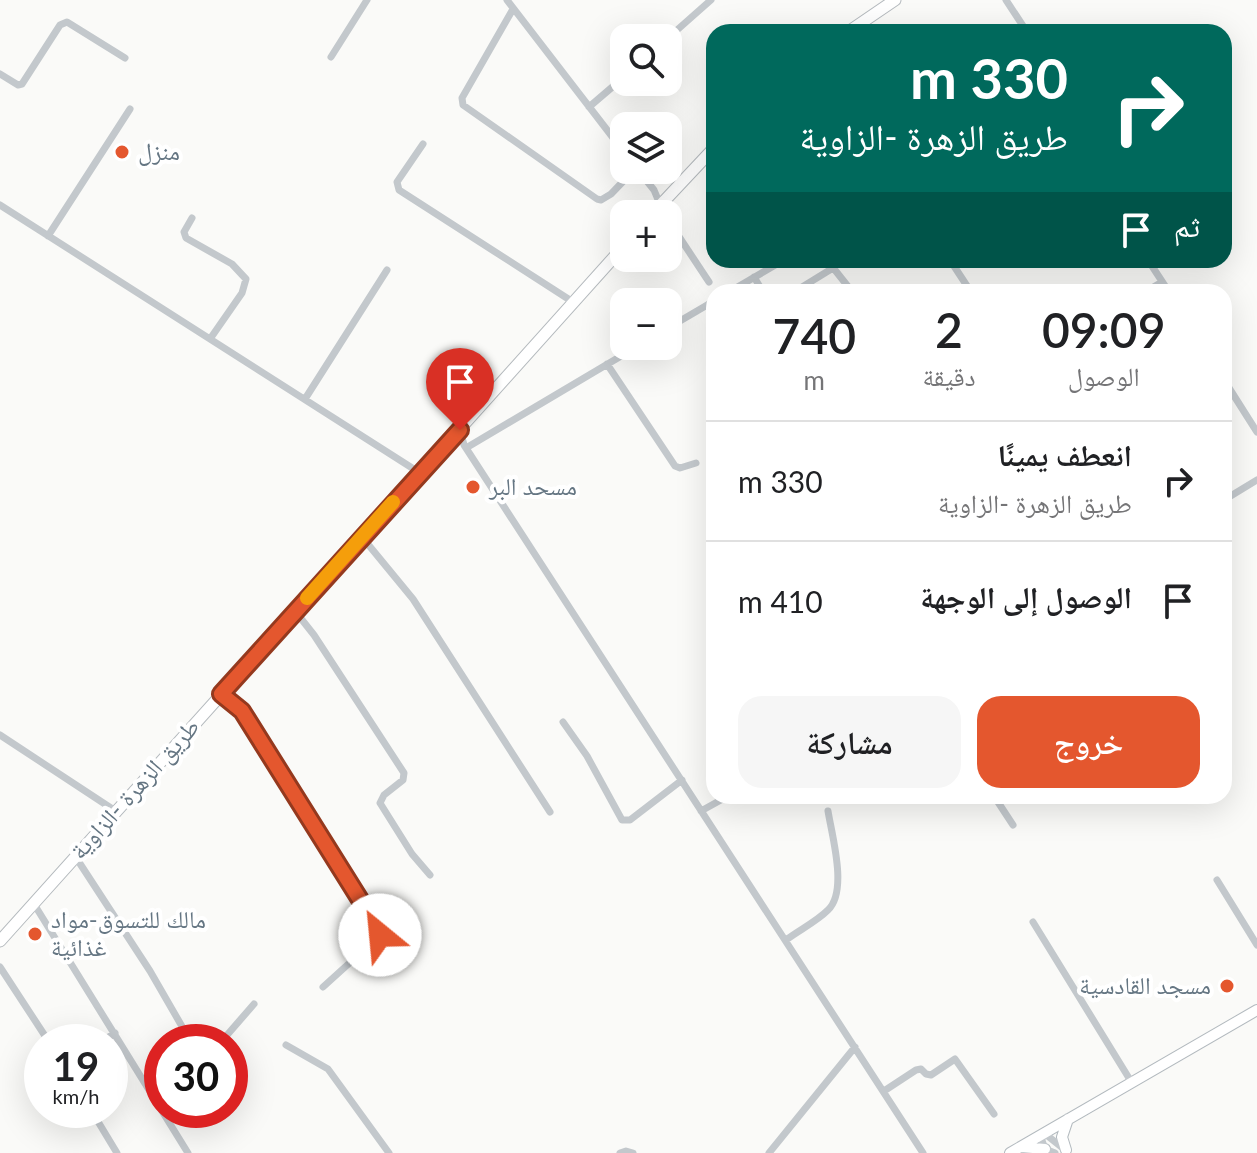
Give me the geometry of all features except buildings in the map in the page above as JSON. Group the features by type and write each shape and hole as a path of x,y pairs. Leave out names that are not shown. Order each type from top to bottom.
{"main road":[{"path":"860,24 895,0"},
{"path":"666,200 706,157"},
{"name":"طريق الزهرة -الزاوية","path":"0,941 114,810 610,261"}],"street":[{"path":"331,57 367,0"},
{"path":"507,0 610,134"},
{"path":"682,26 711,0"},
{"path":"1006,0 1022,24"},
{"path":"513,9 462,98 463,105 597,199 611,194 621,184"},
{"path":"0,74 18,85 22,84 60,25 67,22 125,58"},
{"path":"589,107 610,89"},
{"path":"48,236 130,109"},
{"path":"423,144 397,182 399,190 573,302"},
{"path":"649,184 668,197"},
{"path":"654,190 656,200"},
{"path":"0,205 420,473"},
{"path":"192,218 184,232 186,238 232,264 246,279 242,293 210,339"},
{"path":"682,241 709,282"},
{"path":"742,284 770,268"},
{"path":"807,284 833,268 846,284"},
{"path":"1153,268 1162,282 1159,284"},
{"path":"305,399 387,270"},
{"path":"754,277 758,284"},
{"path":"682,320 706,306"},
{"path":"446,445 465,447 614,360"},
{"path":"607,364 675,466 680,468 696,463"},
{"path":"1232,393 1257,432"},
{"path":"460,430 465,447 923,1153"},
{"path":"1232,495 1257,480"},
{"path":"362,537 413,599 550,812"},
{"path":"295,611 404,773 403,780 384,795 380,803 412,854 430,875"},
{"path":"221,694 242,711 379,930 376,939 323,987"},
{"path":"563,722 587,756 622,820 630,820 682,780"},
{"path":"0,735 114,810"},
{"path":"701,811 714,804"},
{"path":"999,804 1013,825"},
{"path":"786,940 830,909 837,895 838,877 828,811"},
{"path":"75,856 181,1024"},
{"path":"1217,880 1257,945"},
{"path":"34,904 109,1024"},
{"path":"1033,922 1132,1083"},
{"path":"0,967 37,1024"},
{"path":"237,1024 254,1004"},
{"path":"1015,1150 1257,1010"},
{"path":"286,1045 328,1069 389,1153"},
{"path":"769,1153 855,1047"},
{"path":"128,1054 188,1153"},
{"path":"884,1091 916,1070 921,1069 931,1075 955,1059 994,1114"},
{"path":"1059,1151 1068,1119"},
{"path":"102,1128 117,1153"},
{"path":"1042,1134 1059,1151"},
{"path":"1042,1134 1059,1151"},
{"path":"1015,1150 1059,1151"},
{"path":"620,1153 633,1153"}],"slow traffic":[{"path":"307,598 393,502"}],"place":[{"name":"منزل","path":"122,152"},
{"name":"مسحد البر","path":"473,487"},
{"name":"مالك للتسوق-مواد غذائية","path":"35,934"},
{"name":"مسجد القادسية","path":"1227,986"}],"route":[{"path":"380,935 242,711 221,694 460,430"}]}
